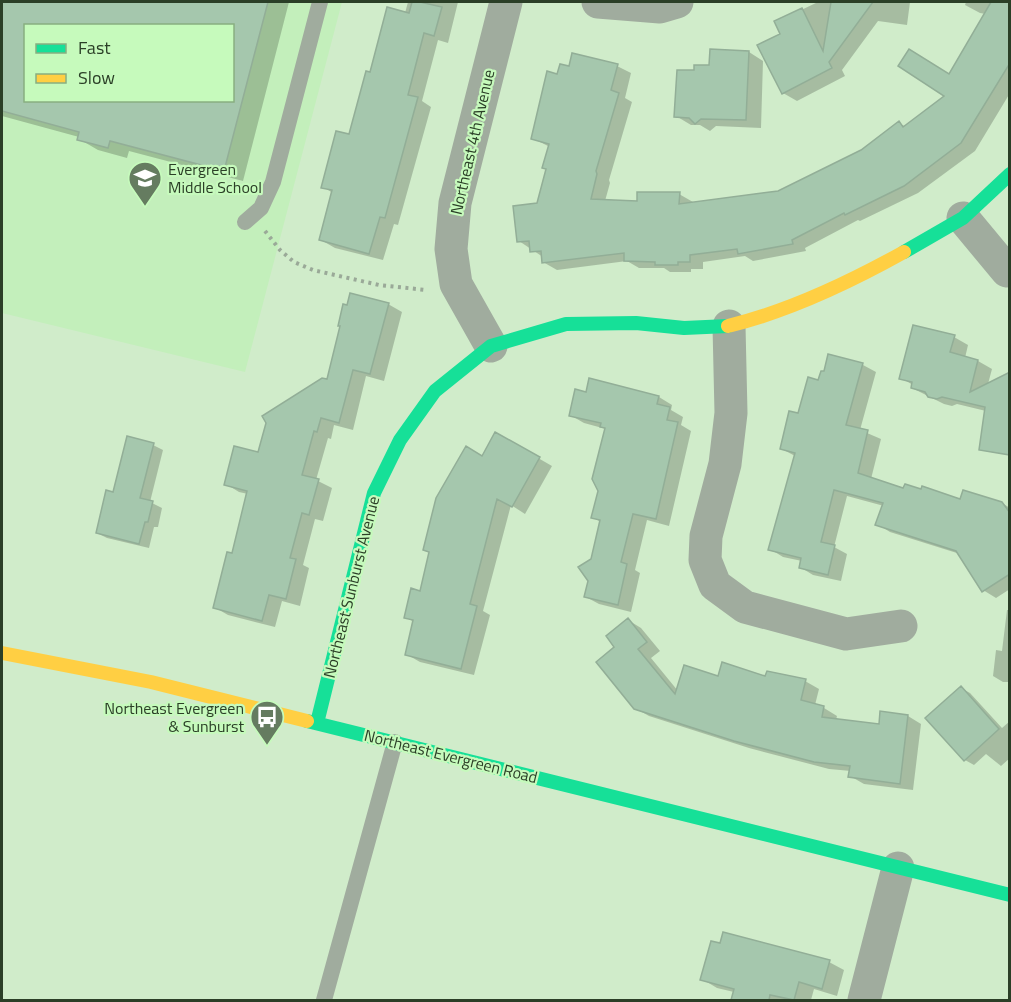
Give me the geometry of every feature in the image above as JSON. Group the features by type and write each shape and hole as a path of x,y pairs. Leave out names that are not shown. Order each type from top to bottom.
{"main road":[{"name":"Northeast Sunburst Avenue","path":"317,723 374,494 400,440 435,391 491,346 566,324 636,323 684,328 729,326 771,315 881,265 963,218 1010,174"},
{"name":"Northeast Evergreen Road","path":"2,653 151,682 1010,895"}],"street":[{"name":"Northeast 4th Avenue","path":"491,346 456,284 451,249 455,203 506,2"},
{"path":"598,2 660,7 677,2"},
{"path":"963,218 1007,271"},
{"path":"729,326 731,413 726,453 706,536 705,560 715,585 745,607 846,634 901,626"},
{"path":"864,1000 898,868"}],"lane":[{"path":"245,222 261,207 273,182 320,2"},
{"path":"324,1000 394,742"}],"path":[{"path":"265,231 280,250 294,262 313,270 379,285 426,290"}],"shaded area":[{"name":"Evergreen Middle School","path":"2,2 342,2 245,372 2,313"}],"building":[{"path":"2,2 268,2 224,171 110,141 108,148 77,140 79,132 2,111"},
{"path":"412,2 442,7 434,36 424,33 408,95 418,97 385,218 380,217 369,254 319,240 332,190 321,188 336,131 349,134 366,71 370,72 387,7 409,13"},
{"path":"831,2 873,2 829,62 832,68 782,94 757,45 780,34 774,21 802,8 823,51"},
{"path":"991,2 1010,2 1010,63 961,143 904,186 792,240 793,244 738,254 737,249 690,255 690,262 678,262 678,265 655,265 655,262 624,261 624,253 542,263 541,251 530,252 529,241 517,242 513,206 537,203 546,169 542,168 549,144 531,139 547,71 557,74 560,64 569,66 572,53 618,64 611,90 619,93 596,171 591,199 637,201 637,192 680,192 679,204 778,191 861,150 899,121 903,127 944,96 898,66 909,49 949,74"},
{"path":"710,49 749,51 746,120 701,119 695,124 689,118 674,117 677,70 694,70 694,65 709,65"},
{"path":"350,293 389,303 370,374 353,370 339,423 321,418 317,432 314,431 302,475 319,479 309,515 302,513 290,558 296,559 286,599 269,595 262,621 213,608 227,552 232,553 247,491 224,485 234,446 258,452 266,423 262,416 322,378 327,379 343,304 347,305"},
{"path":"913,325 955,335 950,352 978,360 970,392 1010,372 1010,455 979,450 985,407 942,397 937,399 928,397 925,392 911,388 912,382 899,379"},
{"path":"828,354 863,363 846,425 868,430 858,473 903,488 905,484 921,489 922,486 960,499 963,490 1002,502 1010,513 1010,574 982,592 956,551 875,525 883,503 834,490 821,542 835,545 828,575 799,568 801,558 768,550 795,453 780,449 789,411 798,413 808,377 818,380 821,371 824,371"},
{"path":"589,378 659,396 657,404 670,407 667,420 678,422 656,519 633,514 621,562 627,564 618,605 584,597 588,581 578,567 591,559 600,520 591,518 598,491 592,479 605,428 600,427 601,423 569,416 575,389 586,392"},
{"path":"495,432 540,457 512,507 497,499 470,604 477,606 461,669 405,655 413,620 404,618 411,588 420,591 429,552 423,550 436,498 466,446 482,456"},
{"path":"127,436 154,443 140,498 153,501 139,544 96,533 106,490 113,492"},
{"path":"628,618 647,642 638,649 675,694 684,665 718,676 722,662 765,676 767,671 806,679 801,700 824,706 822,717 879,724 880,711 908,715 900,784 848,777 850,766 814,762 734,741 634,709 596,662 614,647 606,636"},
{"path":"961,686 999,729 964,761 925,718"},
{"path":"723,932 830,960 822,989 799,982 794,1000 770,995 769,1000 731,1000 734,989 700,980 711,941 720,943"}],"traffic: fast":[{"path":"904,252 963,218 1010,174"},
{"path":"317,723 374,493 400,440 435,391 491,346 566,324 636,323 684,328 728,326"},
{"path":"307,721 1010,895"}],"traffic: slow":[{"path":"728,326 773,313 818,295 904,252"},
{"path":"2,653 151,682 307,721"}],"place":[{"name":"Evergreen Middle School","path":"145,207"},
{"name":"Northeast Evergreen & Sunburst","path":"267,746"}]}
